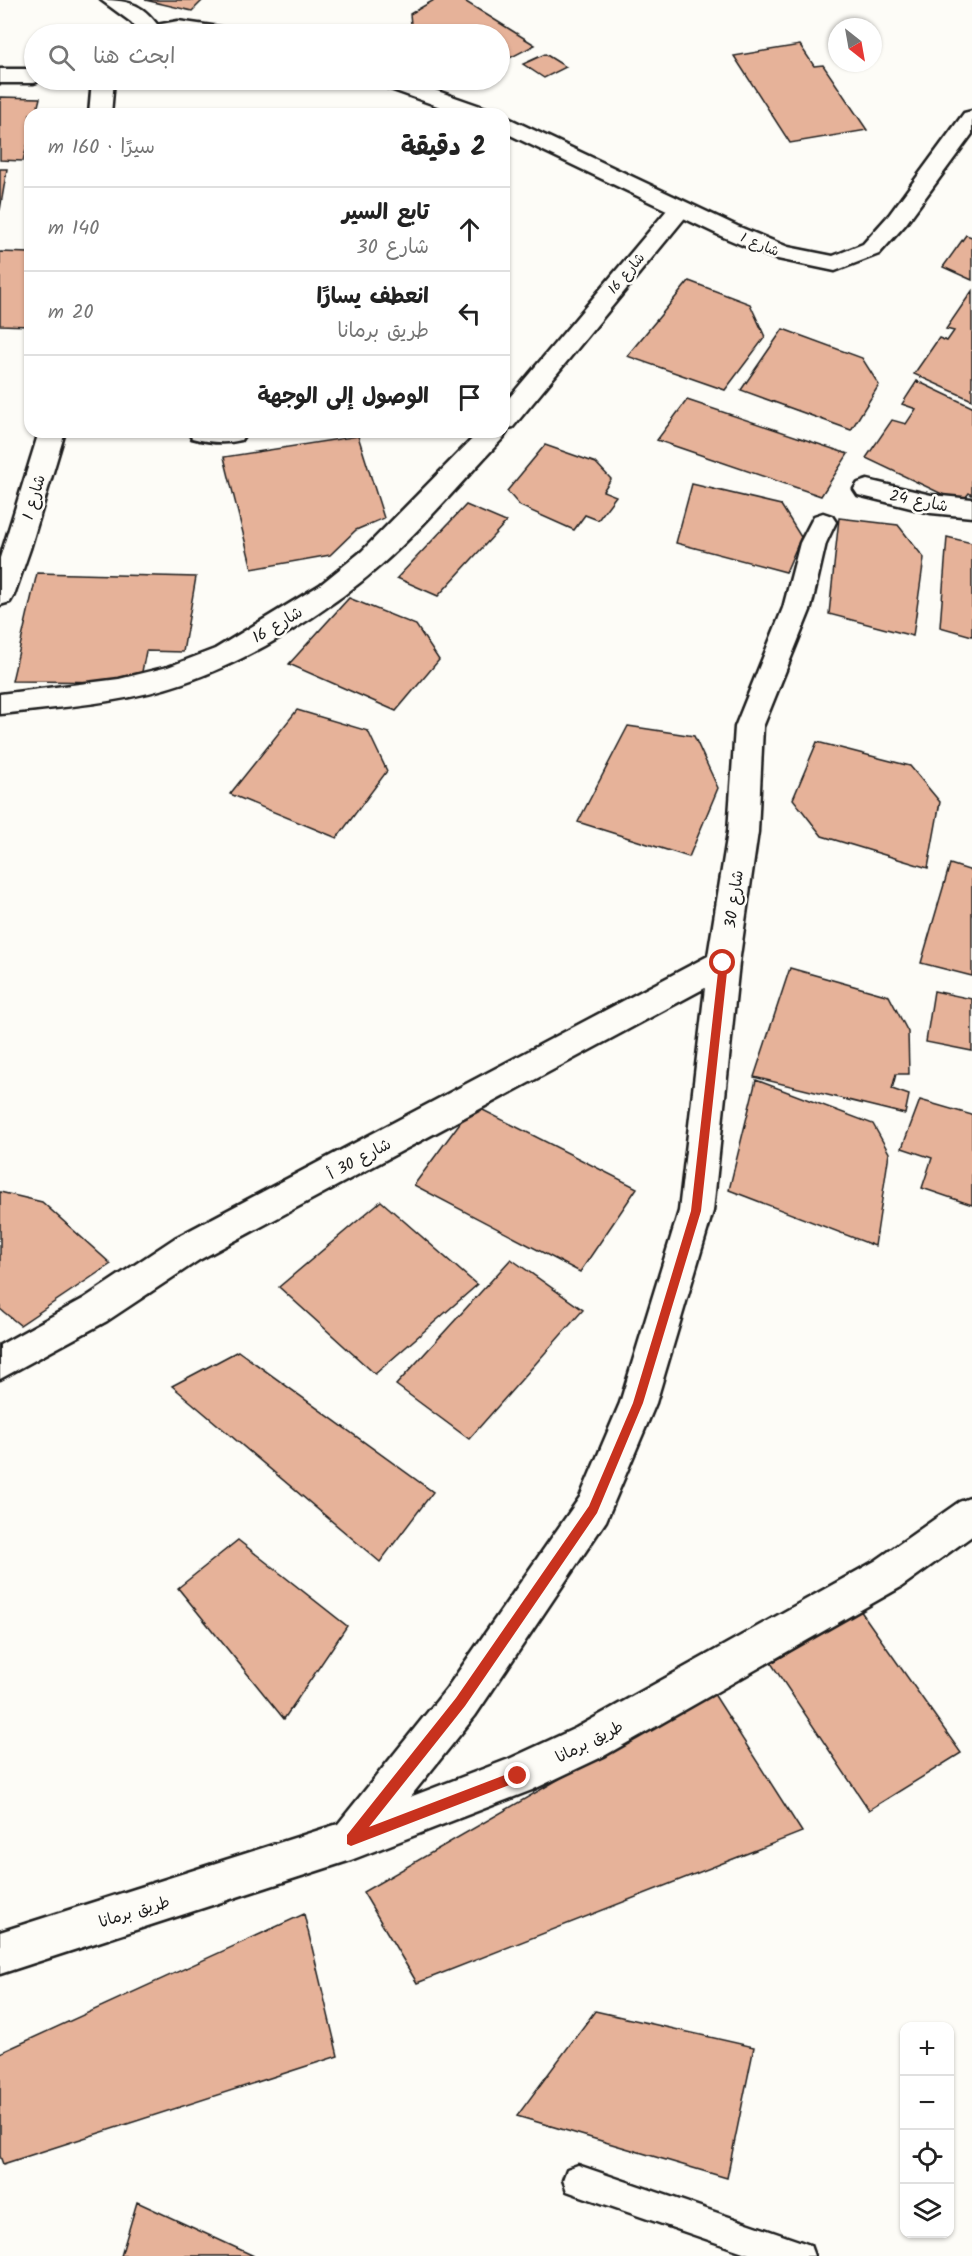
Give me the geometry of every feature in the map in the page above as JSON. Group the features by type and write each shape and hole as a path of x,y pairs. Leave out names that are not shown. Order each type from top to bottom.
{"street":[{"path":"112,0 139,17 142,24"},
{"path":"0,76 24,76"},
{"path":"101,108 102,90"},
{"path":"415,90 464,108"},
{"name":"شارع 1","path":"510,126 680,209 782,253 836,264 871,249 897,219 972,118"},
{"name":"شارع 16","path":"510,414 680,209"},
{"name":"شارع 1","path":"0,595 17,549 50,438"},
{"name":"شارع 16","path":"0,704 119,689 174,676 225,656 330,592 372,558 488,438"},
{"name":"شارع 24","path":"867,489 931,504 972,508"},
{"name":"شارع 30","path":"351,1840 460,1702 593,1509 638,1403 696,1211 723,963 743,832 749,727 797,608 813,543 823,522"},
{"name":"شارع 30 أ","path":"0,1363 95,1310 187,1250 723,963"},
{"path":"0,1383 95,1310"},
{"name":"طريق برمانا","path":"0,1953 351,1840 518,1776 590,1742 888,1574 972,1514"}],"lane":[{"path":"578,2180 799,2256"}],"building":[{"path":"145,0 203,0 192,11"},
{"path":"434,0 463,0 501,24 411,24 410,14"},
{"path":"510,29 535,45 510,58"},
{"path":"800,45 814,66 823,65 867,130 790,143 734,56"},
{"path":"545,54 566,67 544,78 523,64"},
{"path":"0,97 40,98 38,108 24,108 23,161 0,160"},
{"path":"0,169 7,169 0,210"},
{"path":"966,235 972,237 972,280 943,267"},
{"path":"0,252 24,253 24,326 0,325"},
{"path":"689,281 750,304 765,337 725,390 627,356"},
{"path":"972,291 972,400 914,374 939,338 947,341 954,331 946,329"},
{"path":"783,329 862,358 879,385 851,430 741,390"},
{"path":"917,381 972,407 972,495 969,493 961,503 866,458 892,420 906,424 916,409 902,404"},
{"path":"687,400 848,454 821,496 657,440"},
{"path":"345,438 359,438 384,518 356,530 330,555 252,569 224,457"},
{"path":"545,445 596,463 611,479 603,491 616,496 598,520 585,515 574,530 520,506 507,491"},
{"path":"692,484 781,505 801,537 786,572 676,543"},
{"path":"466,505 506,522 438,596 397,578"},
{"path":"839,518 898,525 924,558 913,636 829,614"},
{"path":"947,537 972,543 972,636 940,627"},
{"path":"37,573 196,577 183,652 146,651 140,682 12,681"},
{"path":"349,598 416,625 439,660 396,711 289,664"},
{"path":"297,710 368,731 387,771 337,838 230,794"},
{"path":"628,726 694,736 718,788 689,857 578,822"},
{"path":"817,742 910,766 940,802 928,868 822,836 793,799"},
{"path":"950,864 972,871 972,976 921,963"},
{"path":"790,968 889,996 908,1032 909,1074 896,1074 892,1089 909,1095 905,1114 754,1077"},
{"path":"934,991 972,999 972,1051 926,1042"},
{"path":"756,1080 873,1124 889,1153 875,1246 729,1190"},
{"path":"920,1100 972,1115 972,1205 922,1188 932,1158 902,1148"},
{"path":"473,1105 637,1188 580,1272 414,1185"},
{"path":"0,1192 42,1202 111,1264 20,1325 0,1309"},
{"path":"381,1201 477,1285 375,1374 279,1287"},
{"path":"511,1259 583,1310 469,1439 396,1385"},
{"path":"238,1351 433,1492 380,1562 172,1386"},
{"path":"238,1540 347,1626 284,1719 178,1588"},
{"path":"860,1610 961,1753 869,1810 771,1663"},
{"path":"712,1691 802,1832 417,1983 363,1892"},
{"path":"304,1914 338,2056 3,2164 0,2156 0,2053"},
{"path":"595,2011 754,2047 727,2178 517,2116"},
{"path":"137,2202 254,2256 121,2256"}],"route":[{"path":"518,1776 351,1840 460,1702 593,1509 638,1403 680,1273 696,1211 712,1088 723,963"}]}
